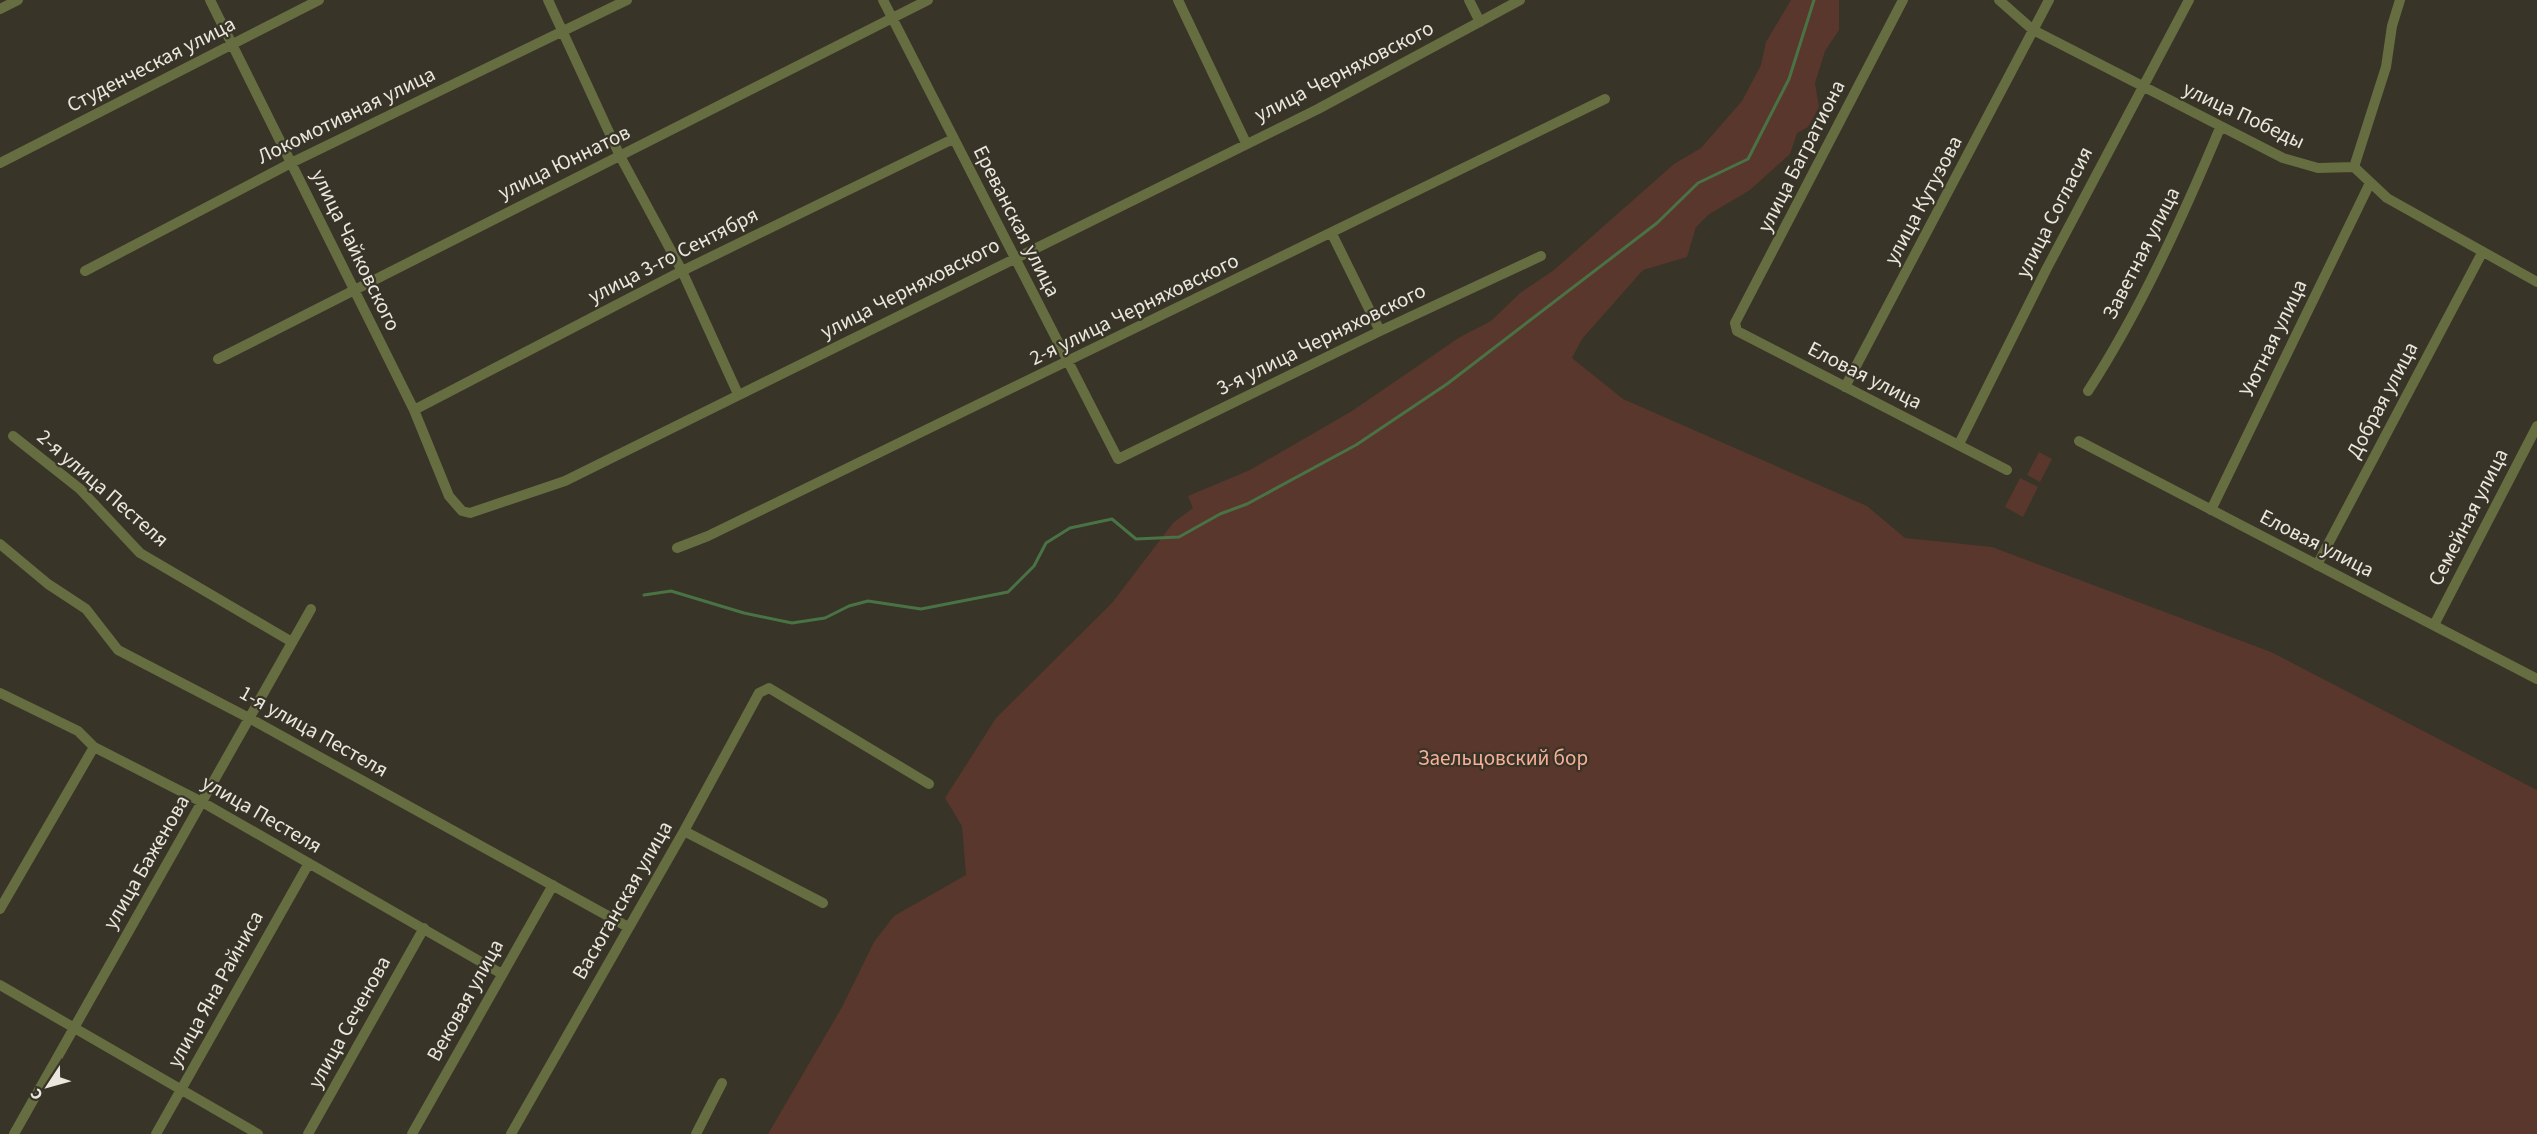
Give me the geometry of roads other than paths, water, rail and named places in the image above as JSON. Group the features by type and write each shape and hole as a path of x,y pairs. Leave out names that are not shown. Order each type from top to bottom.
{"street":[{"path":"0,9 18,0"},
{"name":"улица Чайковского","path":"210,0 414,410 449,496 462,511 470,513"},
{"name":"Студенческая улица","path":"0,163 319,0"},
{"path":"548,0 620,156 682,271 738,394"},
{"name":"Локомотивная улица","path":"86,271 291,163 627,0"},
{"name":"Ереванская улица","path":"883,0 1118,459"},
{"name":"улица Юннатов","path":"218,359 352,289 928,0"},
{"path":"1178,0 1246,143"},
{"path":"1469,0 1480,22"},
{"name":"улица Черняховского","path":"470,513 565,482 1246,143 1520,0"},
{"name":"улица Багратиона","path":"1737,331 1735,323 1903,0"},
{"name":"улица Победы","path":"1999,0 2033,30 2220,128 2301,164 2318,168 2354,167"},
{"name":"улица Кутузова","path":"1845,387 2049,0"},
{"name":"улица Согласия","path":"1959,444 2189,0"},
{"path":"2400,0 2392,26 2386,67 2354,167 2387,198 2537,282"},
{"name":"2-я улица Черняховского","path":"677,548 708,536 1068,363 1605,99"},
{"name":"Заветная улица","path":"2088,391 2127,326 2197,185 2220,128"},
{"name":"улица 3-го Сентября","path":"414,410 682,271 953,139"},
{"name":"Уютная улица","path":"2211,510 2370,183"},
{"path":"1332,234 1380,331"},
{"name":"Добрая улица","path":"2317,565 2482,253"},
{"name":"3-я улица Черняховского","path":"1118,459 1380,331 1541,256"},
{"name":"Еловая улица","path":"1737,331 2007,470"},
{"name":"Семейная улица","path":"2434,625 2537,426"},
{"name":"2-я улица Пестеля","path":"13,436 80,489 140,553 292,642"},
{"name":"Еловая улица","path":"2079,441 2537,678"},
{"name":"1-я улица Пестеля","path":"0,544 48,584 86,609 118,650 249,718 628,927"},
{"name":"улица Баженова","path":"14,1134 311,609"},
{"name":"Васюганская улица","path":"511,1134 684,831 759,693 769,688 929,784"},
{"name":"улица Пестеля","path":"0,693 78,731 94,747 202,802 502,974"},
{"path":"0,909 94,747"},
{"path":"684,831 823,903"},
{"name":"улица Яна Райниса","path":"156,1134 309,863"},
{"name":"Вековая улица","path":"412,1134 553,885"},
{"name":"улица Сеченова","path":"308,1134 424,928"},
{"path":"0,985 75,1026 258,1134"},
{"path":"696,1134 722,1083"}],"waterway":[{"path":"644,595 671,591 744,613 792,623 825,618 849,606 868,601 921,609 1008,592 1034,566 1046,543 1070,528 1112,519 1136,539 1179,537 1220,514 1247,504 1356,445 1447,384 1657,223 1698,183 1748,159 1789,79 1814,0"}],"park label":[{"name":"Заельцовский бор","path":"1503,758"}]}
